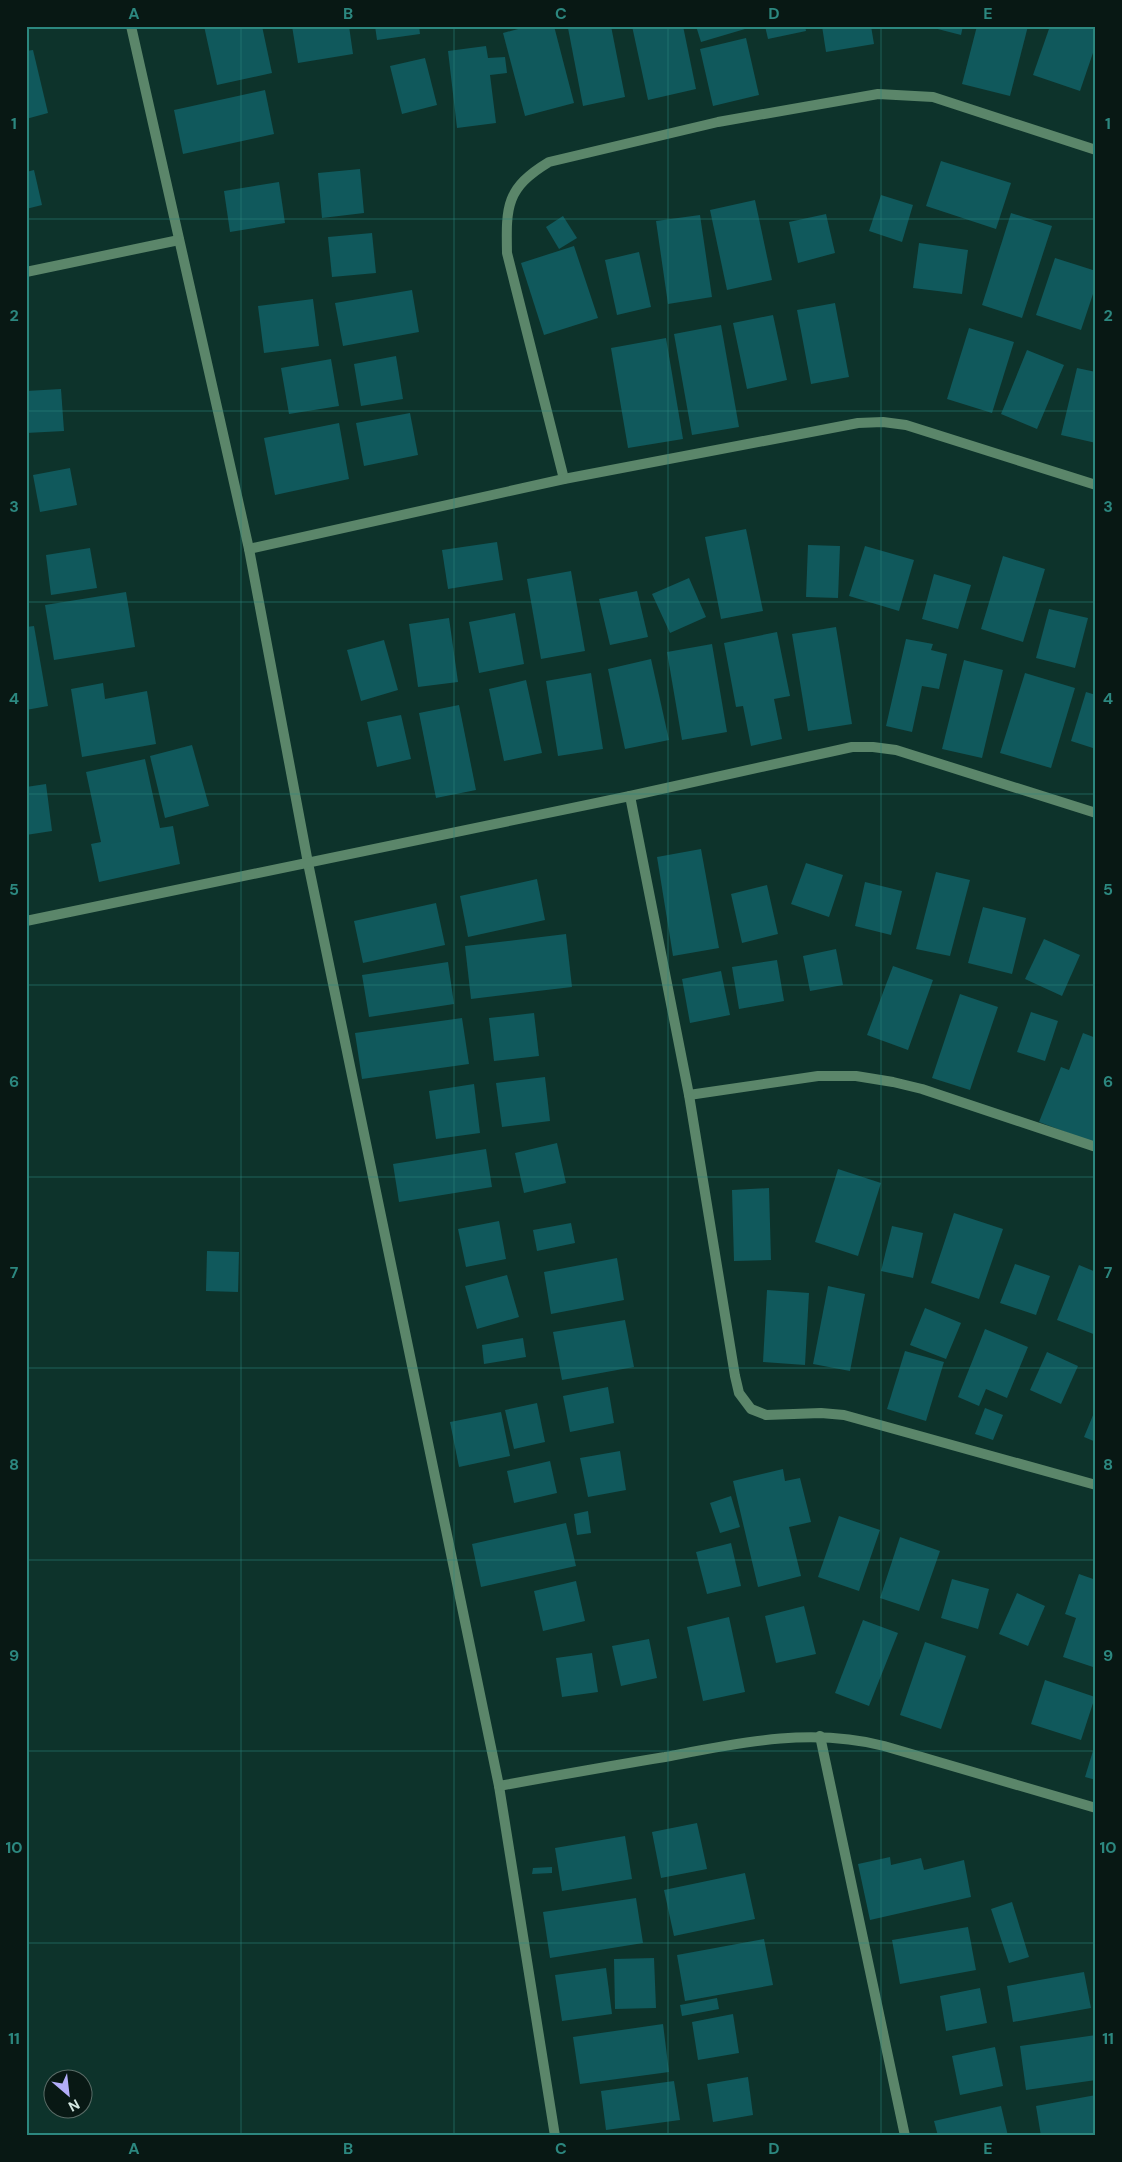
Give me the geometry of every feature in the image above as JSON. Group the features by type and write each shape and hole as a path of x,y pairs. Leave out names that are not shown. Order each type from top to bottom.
{"street":[{"path":"131,26 250,549 308,863 499,1786 555,2136"},
{"path":"564,479 507,253 506,221 512,195 529,174 549,162 718,122 878,94 933,96 1096,150"},
{"path":"26,272 179,240"},
{"path":"250,549 564,479 858,423 883,422 906,425 1096,485"},
{"path":"26,921 630,796 852,747 896,750 1096,814"},
{"path":"630,796 689,1095 739,1393 751,1409 766,1415 821,1413 844,1415 1096,1485"},
{"path":"689,1095 818,1076 856,1076 893,1082 930,1092 1096,1147"},
{"path":"499,1786 730,1745 820,1736 857,1739 884,1746 1096,1808"},
{"path":"820,1736 905,2136"}],"building":[{"path":"204,26 262,26 272,73 217,85"},
{"path":"292,26 349,26 353,54 298,63"},
{"path":"375,26 419,26 420,34 377,40"},
{"path":"529,26 554,26 574,103 525,116 503,33"},
{"path":"575,26 611,26 625,97 583,106 568,28"},
{"path":"632,26 683,26 696,89 648,100"},
{"path":"696,26 744,26 745,29 701,42"},
{"path":"765,26 805,26 806,31 768,39"},
{"path":"822,26 871,26 874,44 826,52"},
{"path":"926,26 963,26 961,35"},
{"path":"977,26 1028,26 1010,96 962,84"},
{"path":"1050,26 1096,28 1096,44 1080,91 1033,75"},
{"path":"746,38 759,95 713,106 700,49"},
{"path":"486,46 488,58 505,57 507,73 490,75 496,123 457,128 448,51"},
{"path":"33,50 48,113 26,119 26,51"},
{"path":"425,58 437,105 402,114 390,66"},
{"path":"265,90 274,134 183,154 174,110"},
{"path":"941,161 1011,183 996,229 926,206"},
{"path":"360,169 364,213 322,218 318,173"},
{"path":"34,170 42,205 26,209 26,172"},
{"path":"279,182 285,223 230,232 224,191"},
{"path":"881,195 913,205 902,242 869,231"},
{"path":"755,200 772,280 727,290 710,210"},
{"path":"1011,213 1052,226 1022,318 982,305"},
{"path":"826,214 835,253 798,263 789,222"},
{"path":"700,215 712,297 668,304 656,221"},
{"path":"563,216 577,238 559,249 546,227"},
{"path":"372,233 376,273 332,277 328,237"},
{"path":"919,243 968,250 962,294 913,288"},
{"path":"574,246 598,318 544,335 521,263"},
{"path":"639,252 651,307 617,315 605,260"},
{"path":"1055,258 1096,271 1096,285 1081,330 1036,315"},
{"path":"412,290 419,332 343,346 335,303"},
{"path":"313,299 319,346 264,353 258,306"},
{"path":"835,303 849,377 811,384 797,310"},
{"path":"773,315 787,380 747,389 733,323"},
{"path":"721,325 739,427 692,435 674,334"},
{"path":"969,328 1014,342 992,413 947,399"},
{"path":"666,338 683,439 628,448 611,348"},
{"path":"1027,350 1064,365 1037,429 1001,414"},
{"path":"396,356 403,399 361,406 354,364"},
{"path":"331,359 339,406 289,414 281,368"},
{"path":"1077,368 1096,372 1096,443 1061,435"},
{"path":"61,389 64,431 26,433 26,391"},
{"path":"410,413 418,455 364,466 356,423"},
{"path":"339,423 349,479 275,495 264,438"},
{"path":"70,468 77,505 40,512 33,475"},
{"path":"746,529 763,611 721,619 705,537"},
{"path":"497,542 503,580 448,589 442,550"},
{"path":"808,545 840,546 838,598 806,597"},
{"path":"865,546 914,560 899,611 849,596"},
{"path":"90,548 97,588 51,595 46,555"},
{"path":"1003,556 1045,569 1023,642 981,629"},
{"path":"571,571 585,651 541,659 527,579"},
{"path":"934,574 971,585 958,629 922,619"},
{"path":"689,578 706,617 670,633 652,594"},
{"path":"637,591 648,637 610,645 599,599"},
{"path":"126,592 135,647 54,660 45,605"},
{"path":"1049,609 1088,618 1075,668 1036,658"},
{"path":"515,613 524,664 479,673 469,622"},
{"path":"449,618 458,682 418,687 409,624"},
{"path":"34,626 48,706 26,710 26,627"},
{"path":"836,627 852,724 808,731 792,634"},
{"path":"777,632 790,696 774,699 782,739 751,746 743,706 736,707 724,643"},
{"path":"906,639 933,644 931,650 947,654 939,689 922,686 912,732 886,726"},
{"path":"384,640 398,690 361,701 347,650"},
{"path":"712,644 727,732 682,740 667,652"},
{"path":"651,659 669,740 625,749 608,669"},
{"path":"964,660 1003,670 982,758 942,749"},
{"path":"591,673 603,749 558,756 546,681"},
{"path":"1025,673 1075,688 1051,768 1000,753"},
{"path":"526,680 542,753 504,761 489,689"},
{"path":"103,683 105,699 147,691 156,744 82,757 71,689"},
{"path":"1086,692 1096,695 1096,749 1071,741"},
{"path":"459,705 476,790 436,798 419,713"},
{"path":"401,715 411,759 377,767 367,722"},
{"path":"192,745 209,806 165,818 150,756"},
{"path":"145,759 160,828 173,826 180,864 99,882 91,844 101,842 86,772"},
{"path":"46,784 52,831 26,835 26,787"},
{"path":"701,849 719,948 673,956 657,857"},
{"path":"806,863 843,875 829,917 791,904"},
{"path":"936,872 970,880 950,956 916,949"},
{"path":"537,879 545,920 468,937 460,896"},
{"path":"865,882 902,891 891,935 855,926"},
{"path":"767,885 778,934 742,943 731,894"},
{"path":"436,903 445,945 363,963 354,921"},
{"path":"983,907 1026,918 1012,974 968,963"},
{"path":"566,934 572,987 471,999 465,946"},
{"path":"1044,939 1080,955 1062,996 1025,979"},
{"path":"836,949 843,985 810,991 803,956"},
{"path":"777,960 784,1001 739,1009 732,967"},
{"path":"448,962 454,1004 369,1017 362,975"},
{"path":"893,966 933,980 908,1050 867,1035"},
{"path":"721,971 730,1015 690,1023 682,979"},
{"path":"960,994 998,1007 970,1090 932,1078"},
{"path":"1031,1012 1058,1021 1045,1061 1017,1052"},
{"path":"534,1013 539,1056 494,1061 489,1018"},
{"path":"462,1018 469,1064 362,1079 355,1033"},
{"path":"1083,1033 1096,1038 1095,1143 1039,1122 1061,1067 1069,1070"},
{"path":"545,1077 550,1121 502,1127 496,1083"},
{"path":"474,1084 480,1133 436,1139 429,1091"},
{"path":"557,1143 566,1183 524,1193 515,1153"},
{"path":"486,1149 492,1187 399,1202 393,1164"},
{"path":"838,1169 881,1183 858,1256 815,1242"},
{"path":"769,1188 771,1260 734,1261 732,1190"},
{"path":"954,1213 1003,1229 979,1299 931,1283"},
{"path":"499,1221 506,1259 466,1267 458,1229"},
{"path":"571,1223 575,1243 537,1251 533,1230"},
{"path":"892,1226 923,1233 913,1278 881,1271"},
{"path":"207,1251 239,1252 238,1292 206,1291"},
{"path":"617,1258 624,1300 551,1314 544,1272"},
{"path":"1015,1264 1050,1276 1036,1315 1000,1303"},
{"path":"1079,1265 1096,1272 1096,1335 1057,1320"},
{"path":"507,1275 519,1317 477,1329 465,1286"},
{"path":"828,1286 865,1294 850,1371 813,1364"},
{"path":"767,1290 809,1293 805,1365 763,1362"},
{"path":"925,1308 961,1323 946,1359 910,1345"},
{"path":"625,1320 634,1367 562,1380 553,1332"},
{"path":"985,1329 1028,1347 1007,1398 986,1389 979,1406 958,1397"},
{"path":"523,1338 526,1357 484,1364 482,1345"},
{"path":"905,1351 944,1362 926,1421 887,1409"},
{"path":"1047,1352 1078,1366 1061,1404 1030,1390"},
{"path":"608,1387 614,1423 570,1432 563,1396"},
{"path":"537,1403 545,1442 514,1449 505,1410"},
{"path":"985,1408 1003,1415 993,1440 975,1434"},
{"path":"1096,1408 1096,1442 1084,1437"},
{"path":"501,1412 510,1456 459,1467 450,1422"},
{"path":"620,1451 626,1490 588,1497 580,1458"},
{"path":"550,1461 557,1493 514,1503 507,1471"},
{"path":"783,1469 785,1481 800,1478 811,1522 789,1527 801,1576 758,1587 733,1481"},
{"path":"731,1496 740,1527 720,1533 710,1503"},
{"path":"588,1511 591,1533 577,1535 574,1514"},
{"path":"839,1516 880,1530 859,1591 818,1577"},
{"path":"566,1523 576,1566 481,1587 472,1544"},
{"path":"900,1537 940,1551 919,1611 880,1598"},
{"path":"731,1543 741,1586 707,1594 696,1552"},
{"path":"1079,1574 1096,1580 1096,1658 1093,1667 1063,1657 1076,1618 1065,1614"},
{"path":"952,1579 989,1589 978,1629 941,1618"},
{"path":"576,1581 585,1621 543,1631 534,1591"},
{"path":"1017,1593 1045,1606 1028,1646 999,1634"},
{"path":"804,1606 816,1654 776,1663 765,1616"},
{"path":"729,1617 745,1692 703,1701 687,1627"},
{"path":"863,1620 898,1633 869,1706 835,1693"},
{"path":"649,1639 657,1678 621,1686 612,1646"},
{"path":"925,1642 966,1656 941,1729 900,1715"},
{"path":"592,1653 598,1692 562,1697 556,1658"},
{"path":"1045,1680 1095,1697 1081,1740 1031,1724"},
{"path":"1096,1741 1096,1780 1085,1777"},
{"path":"697,1823 707,1869 661,1878 652,1832"},
{"path":"625,1836 632,1879 562,1891 555,1848"},
{"path":"890,1857 891,1865 921,1858 924,1870 964,1860 971,1897 870,1920 858,1864"},
{"path":"552,1867 552,1873 532,1874 533,1868"},
{"path":"745,1873 755,1919 674,1936 664,1890"},
{"path":"636,1898 643,1943 550,1958 543,1912"},
{"path":"1012,1902 1029,1957 1009,1963 991,1909"},
{"path":"968,1927 976,1970 900,1984 892,1940"},
{"path":"764,1939 773,1985 685,2001 677,1955"},
{"path":"654,1958 656,2008 615,2009 614,1959"},
{"path":"606,1968 612,2014 562,2021 555,1975"},
{"path":"1084,1972 1091,2008 1013,2022 1007,1986"},
{"path":"980,1988 987,2023 946,2031 940,1996"},
{"path":"717,1998 719,2009 682,2016 680,2005"},
{"path":"733,2014 739,2053 698,2060 692,2022"},
{"path":"663,2024 669,2072 580,2084 573,2037"},
{"path":"1096,2035 1096,2080 1026,2090 1020,2046"},
{"path":"995,2047 1003,2086 960,2095 952,2056"},
{"path":"748,2077 753,2115 713,2122 707,2084"},
{"path":"674,2081 680,2120 606,2130 601,2091"},
{"path":"1096,2095 1096,2136 1041,2136 1036,2106"},
{"path":"1001,2106 1008,2136 938,2136 934,2121"}]}
